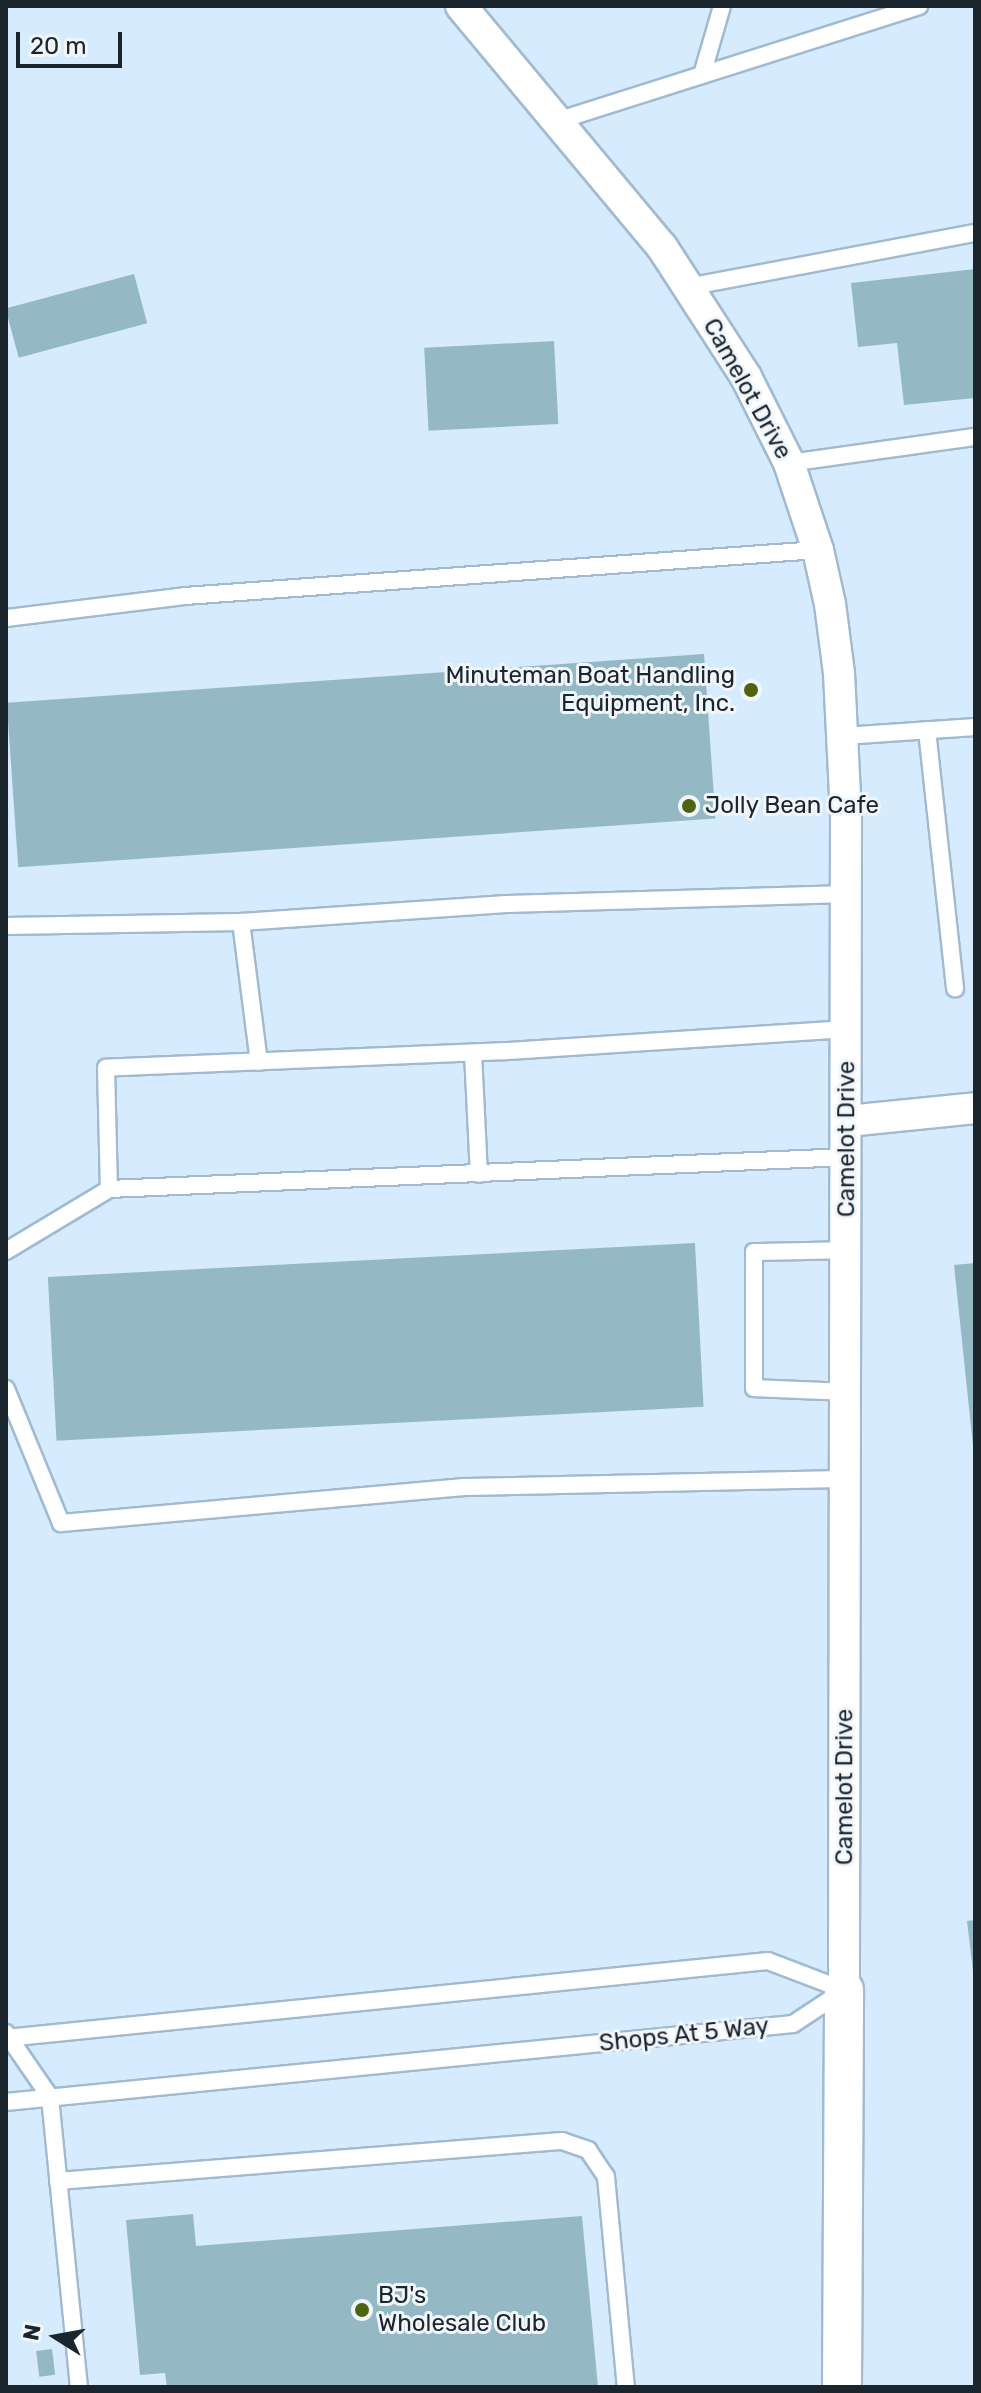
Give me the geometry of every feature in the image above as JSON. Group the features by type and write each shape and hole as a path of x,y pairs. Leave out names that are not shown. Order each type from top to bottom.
{"street":[{"name":"Camelot Drive","path":"461,6 662,247 746,377 789,463 818,550 830,604 844,736 847,894 842,2387"},
{"path":"848,1121 975,1108"}],"lane":[{"path":"702,75 722,6"},
{"path":"557,121 919,6"},
{"path":"688,287 975,233"},
{"path":"789,463 975,437"},
{"path":"6,618 185,596 818,550"},
{"path":"844,736 975,727"},
{"path":"927,730 955,988"},
{"path":"6,926 241,922 506,904 847,894"},
{"path":"241,922 259,1062"},
{"path":"109,1189 106,1068 473,1053 847,1029"},
{"path":"473,1053 479,1174"},
{"path":"6,1251 109,1189 848,1157"},
{"path":"846,1392 754,1388 754,1252 847,1250"},
{"path":"6,1389 61,1523 464,1487 845,1479"},
{"path":"79,2387 50,2097 7,2036 768,1961 844,1990"},
{"name":"Shops At 5 Way","path":"6,2102 793,2024 844,1990"},
{"path":"58,2181 562,2141 588,2150 606,2177 626,2387"}],"building":[{"path":"975,269 975,398 904,405 897,343 858,347 851,283"},
{"path":"134,274 147,323 19,358 6,308"},
{"path":"554,341 558,424 429,431 424,348"},
{"path":"704,654 716,819 18,867 7,703"},
{"path":"695,1243 704,1407 56,1441 48,1277"},
{"path":"975,1263 975,1446 973,1446 954,1265"},
{"path":"975,1920 975,1970 973,1971 967,1921"},
{"name":"BJ's Wholesale Club","path":"193,2214 196,2246 582,2216 598,2387 167,2387 165,2373 140,2375 126,2220"},
{"path":"52,2349 55,2375 39,2377 36,2351"}],"place":[{"name":"Minuteman Boat Handling Equipment, Inc.","path":"751,690"},
{"name":"Jolly Bean Cafe","path":"689,806"},
{"name":"BJ's Wholesale Club","path":"362,2310"}]}
